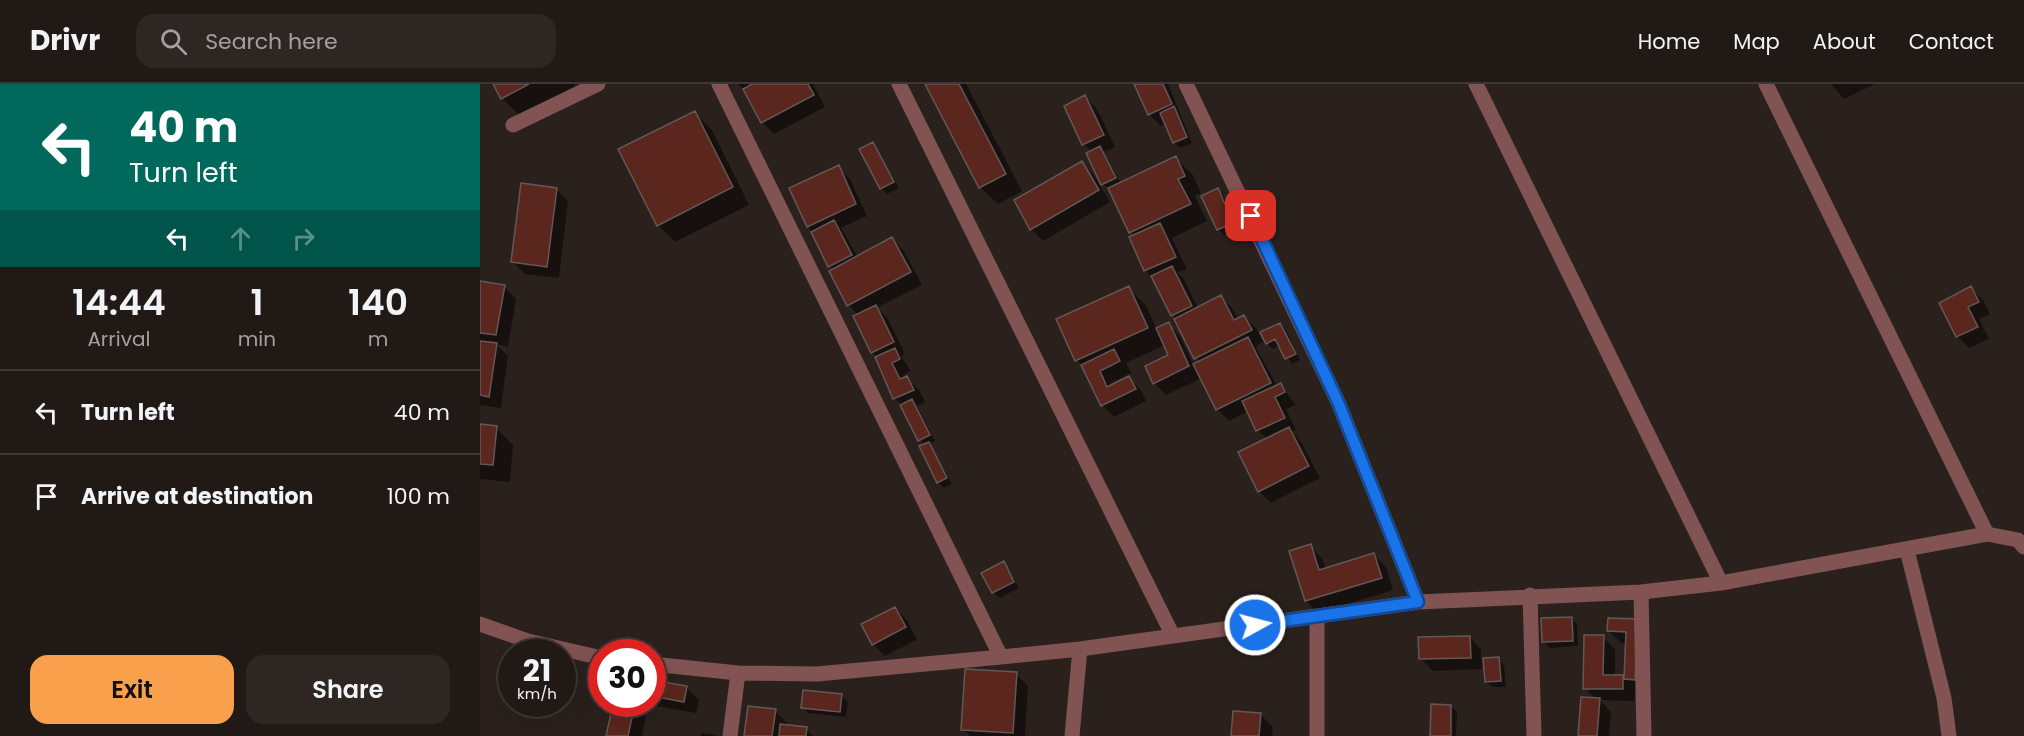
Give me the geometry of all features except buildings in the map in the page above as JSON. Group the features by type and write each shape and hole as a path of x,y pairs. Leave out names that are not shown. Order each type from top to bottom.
{"street":[{"path":"513,125 598,84"},
{"path":"719,84 1001,657"},
{"path":"899,84 1173,636"},
{"path":"1186,84 1338,402 1418,602"},
{"path":"1476,84 1721,583"},
{"path":"1766,84 1987,534"},
{"path":"666,666 738,674 817,674 1080,649 1418,602 1530,595 1641,592 1721,583 1987,534 2018,540 2024,548"},
{"path":"1907,550 1944,698 1949,736"},
{"path":"1641,592 1644,736"},
{"path":"1530,595 1534,736"},
{"path":"1317,616 1317,736"},
{"path":"480,624 528,640 588,655"},
{"path":"1072,736 1080,649"},
{"path":"730,736 738,674"}],"route":[{"path":"1251,216 1338,402 1418,602 1255,625"}]}
